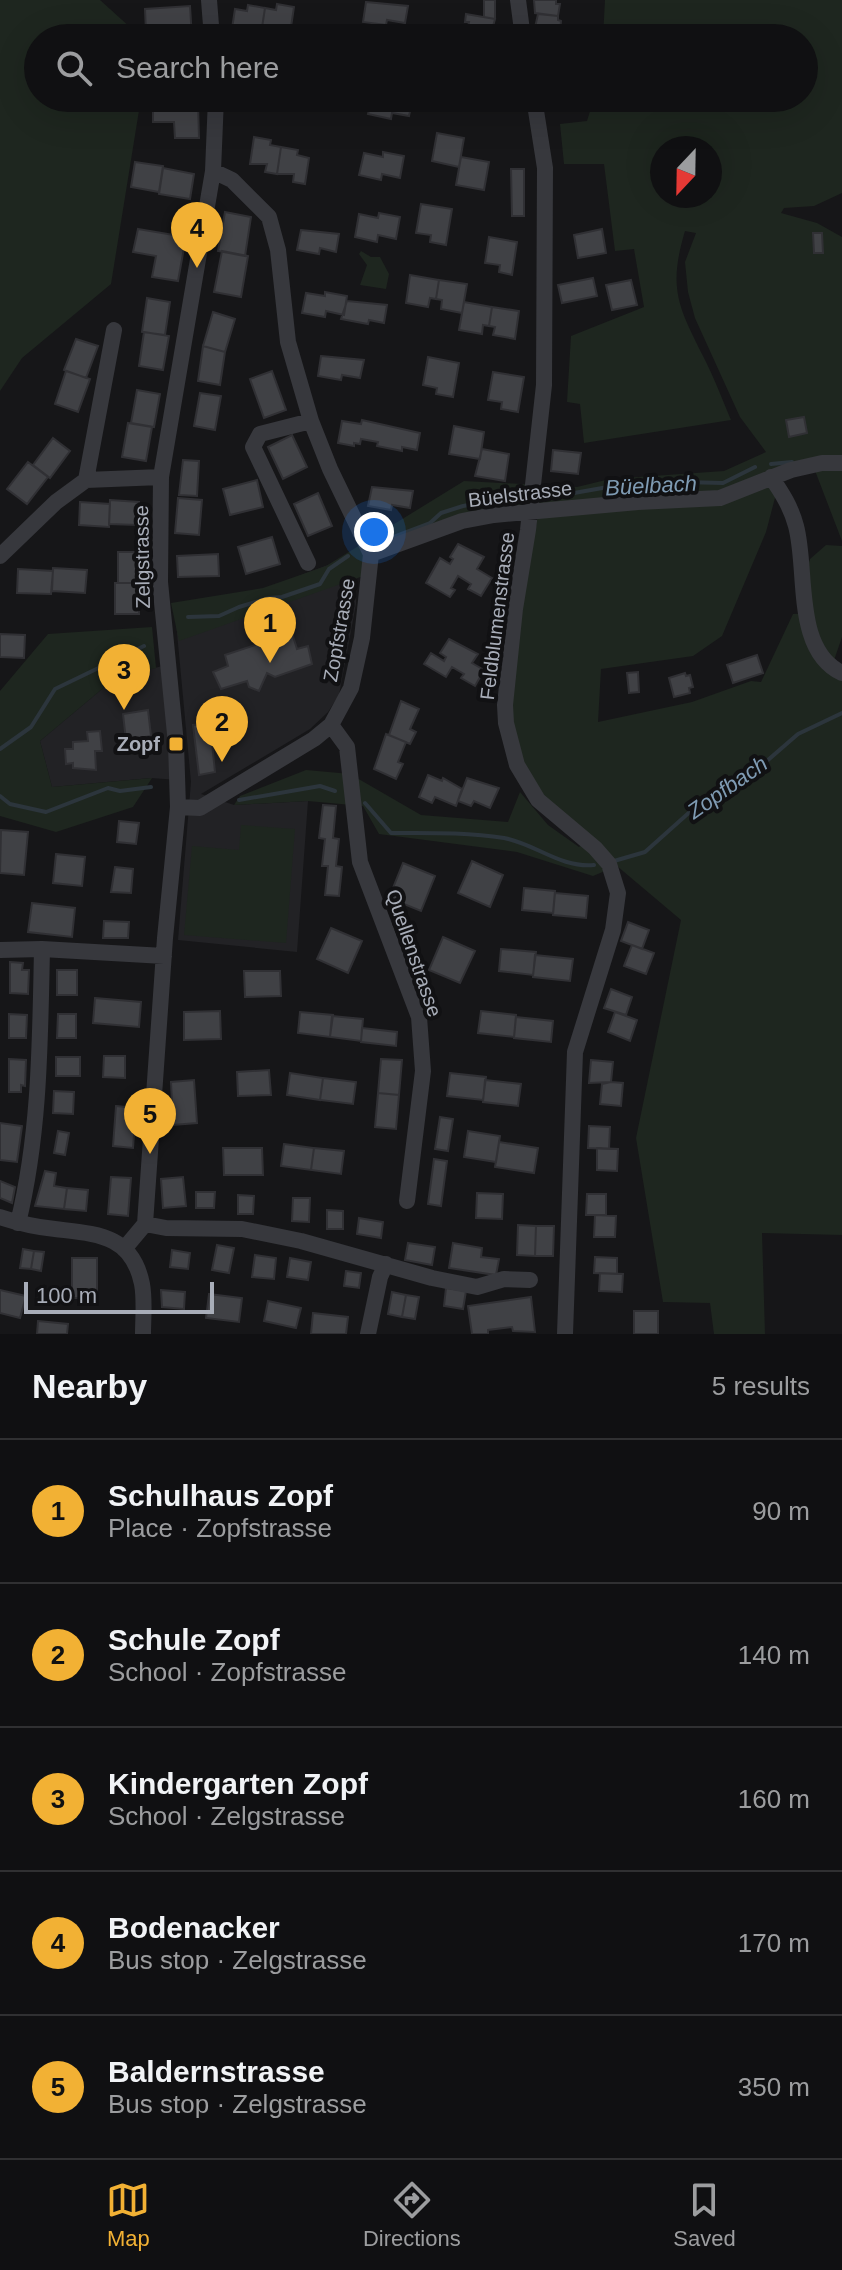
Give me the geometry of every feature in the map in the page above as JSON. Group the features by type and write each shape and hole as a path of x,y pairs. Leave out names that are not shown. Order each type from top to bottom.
{"street":[{"path":"209,0 211,24"},
{"path":"518,0 521,24"},
{"name":"Zelgstrasse","path":"145,1224 178,807 176,744 160,582 161,477 213,171 215,112"},
{"name":"Feldblumenstrasse","path":"536,112 545,168 545,354 540,424 505,705 509,740 517,765 538,800 595,848 609,864 618,893 613,930 575,1052 565,1334"},
{"name":"Zopfstrasse","path":"178,807 200,808 314,739 331,725 352,683 362,638 371,554 330,469 311,421 288,342 278,250 269,217 232,180 213,171"},
{"path":"86,480 114,330"},
{"path":"308,563 253,447 260,434 311,421"},
{"name":"Büelstrasse","path":"371,554 462,521 529,510 720,498 771,477 822,463 842,463"},
{"path":"0,556 56,502 86,480 161,477"},
{"path":"771,477 787,500 796,527 807,622 814,645 833,669 842,673"},
{"name":"Quellenstrasse","path":"331,725 347,747 360,862 419,1017 423,1071 407,1201"},
{"path":"0,950 42,949 164,956"},
{"path":"18,1223 34,1147 42,949"},
{"path":"0,1217 18,1223 102,1235 124,1249 135,1265 142,1284 143,1334"},
{"path":"124,1249 145,1224 166,1228 242,1229 477,1287 504,1279 530,1280"},
{"path":"368,1334 380,1277 386,1264"}],"shaded area":[{"path":"0,0 100,0 127,24 24,24 24,112 139,112 111,284 22,358 0,391"},
{"path":"605,0 842,0 842,193 814,206 784,208 781,213 817,223 842,237 842,541 814,468 780,479 766,532 722,636 693,656 601,669 598,722 692,702 751,681 761,682 793,614 811,613 807,569 810,559 826,545 842,546 842,637 830,672 842,679 842,1235 762,1233 765,1334 714,1334 710,1303 663,1302 636,1138 681,920 617,866 593,876 517,852 379,834 363,806 308,801 234,805 240,796 306,770 350,774 421,815 508,822 520,792 548,825 579,847 590,837 556,810 537,787 523,762 513,725 512,702 524,593 540,504 371,553 369,574 179,641 171,603 263,588 326,566 464,481 577,487 610,479 724,471 766,452 740,417 695,318 685,262 696,233 685,231 677,268 678,296 731,420 584,443 580,404 567,402 571,336 644,307 634,249 615,251 604,164 564,164 560,124 587,121 590,112 818,112 818,24 604,24"},
{"path":"361,251 371,257 380,257 389,274 386,289 360,285 367,265 359,254"},
{"path":"357,554 356,604 339,695 328,712 310,729 201,794 234,805 308,801 297,952 178,940 191,782 176,622"},
{"path":"152,627 156,668 114,679 40,741 52,787 152,778 133,807 56,832 0,816 0,691 48,634"},
{"path":"166,665 178,780 151,778 52,787 40,741 114,679"},
{"path":"241,825 295,829 286,943 184,935 192,846 239,850"}],"building":[{"path":"484,0 495,0 495,19 484,17"},
{"path":"534,0 556,0 556,4 560,4 558,16 535,13"},
{"path":"366,2 408,6 405,23 387,20 386,24 363,22"},
{"path":"277,4 294,7 291,24 263,24 265,8 276,10"},
{"path":"248,5 265,8 263,24 233,24 235,9 247,11"},
{"path":"190,6 191,24 146,24 145,9"},
{"path":"466,14 495,19 494,24 465,22"},
{"path":"538,14 558,16 561,21 561,24 536,24"},
{"path":"153,112 198,112 199,138 175,138 174,122 153,122"},
{"path":"410,112 409,116 392,113 391,119 368,114"},
{"path":"437,133 464,138 459,167 432,161"},
{"path":"254,137 271,140 270,145 281,147 277,174 265,172 267,164 250,164"},
{"path":"281,147 298,150 297,155 309,158 305,184 293,182 294,174 277,174"},
{"path":"383,152 404,156 400,178 382,174 381,180 359,175 364,153 383,157"},
{"path":"461,157 489,162 484,190 456,185"},
{"path":"135,162 163,166 159,192 131,187"},
{"path":"163,168 194,174 190,199 159,194"},
{"path":"511,169 524,169 524,216 512,216"},
{"path":"421,204 452,209 446,245 430,242 431,235 416,233"},
{"path":"225,212 251,217 245,256 218,251"},
{"path":"379,213 400,217 396,239 378,235 377,242 355,237 359,214 378,218"},
{"path":"138,229 186,237 178,281 152,277 156,256 133,252"},
{"path":"602,229 606,253 578,258 574,235"},
{"path":"301,230 339,234 336,252 320,248 319,254 297,250"},
{"path":"813,233 822,233 823,253 814,253"},
{"path":"489,237 517,242 512,275 499,272 500,265 485,263"},
{"path":"222,251 248,256 241,297 214,292"},
{"path":"410,275 439,280 436,299 430,298 428,307 406,303"},
{"path":"593,278 597,296 562,303 558,285"},
{"path":"439,280 467,284 462,313 441,309 442,300 436,299"},
{"path":"631,280 637,305 612,310 606,285"},
{"path":"325,292 347,296 344,315 326,311 325,317 302,313 306,293 325,296"},
{"path":"147,298 170,302 165,335 142,332"},
{"path":"347,301 387,305 384,323 369,320 368,324 341,319"},
{"path":"464,302 492,307 489,326 483,325 482,334 459,330"},
{"path":"492,307 519,311 515,339 493,335 495,327 489,326"},
{"path":"213,312 235,319 225,352 203,346"},
{"path":"144,332 169,336 163,370 139,366"},
{"path":"76,339 98,346 86,378 64,370"},
{"path":"203,346 225,352 220,385 198,381"},
{"path":"321,356 364,360 360,378 342,375 341,380 318,376"},
{"path":"428,357 459,363 453,397 436,394 437,388 423,385"},
{"path":"66,371 90,379 78,412 55,404"},
{"path":"272,371 286,410 264,418 250,379"},
{"path":"493,372 524,377 518,412 501,409 502,402 488,400"},
{"path":"137,390 160,394 154,427 131,423"},
{"path":"200,393 221,396 215,430 194,426"},
{"path":"804,417 807,433 789,437 786,420"},
{"path":"362,420 420,433 417,450 402,447 402,451 361,439 360,444 354,443 354,446 338,443 342,421 361,424"},
{"path":"128,423 152,427 146,461 122,457"},
{"path":"454,426 484,432 480,459 449,454"},
{"path":"292,435 307,467 283,479 268,447"},
{"path":"53,438 70,451 50,478 33,465"},
{"path":"482,449 509,454 505,481 475,476"},
{"path":"553,450 581,453 578,474 551,471"},
{"path":"183,460 199,461 197,496 179,495"},
{"path":"28,462 48,477 27,504 7,489"},
{"path":"257,480 263,507 230,515 223,489"},
{"path":"372,487 413,491 410,508 392,505 391,510 368,506"},
{"path":"318,493 332,526 308,536 294,504"},
{"path":"178,498 202,500 199,535 175,533"},
{"path":"110,500 139,502 138,525 109,524"},
{"path":"80,502 110,504 109,527 79,525"},
{"path":"272,537 280,564 246,574 238,547"},
{"path":"458,544 484,557 477,569 492,578 481,596 468,589 471,584 458,576 450,597 426,583 440,558 450,564 453,559 450,557"},
{"path":"118,552 141,552 141,583 118,583"},
{"path":"218,554 219,576 178,577 177,556"},
{"path":"53,568 87,570 85,593 52,591"},
{"path":"18,569 53,571 51,594 17,593"},
{"path":"115,583 138,583 139,614 115,614"},
{"path":"292,633 297,649 308,646 312,664 275,677 267,673 259,691 249,687 247,681 221,689 213,672 228,666 225,655"},
{"path":"0,634 25,635 24,658 0,657"},
{"path":"449,639 478,654 472,663 484,670 475,686 461,678 464,674 452,667 446,677 424,664 431,653 444,661 446,657 440,653"},
{"path":"757,655 763,673 733,683 727,665"},
{"path":"638,672 639,692 629,693 627,673"},
{"path":"685,673 686,676 690,675 693,687 689,688 690,693 674,697 669,678"},
{"path":"401,701 419,709 410,729 416,732 410,744 389,735"},
{"path":"148,710 151,736 126,740 123,714"},
{"path":"210,723 215,772 199,775 193,725"},
{"path":"100,731 102,751 95,751 96,770 73,768 73,763 66,764 65,749 73,749 73,742 88,741 87,732"},
{"path":"386,734 406,742 398,762 403,764 396,779 374,769"},
{"path":"428,775 442,781 443,778 462,789 456,806 435,797 432,803 419,797"},
{"path":"467,778 499,788 490,808 474,801 471,806 458,801"},
{"path":"323,805 336,806 333,838 339,839 336,866 342,867 339,896 325,895 328,866 322,866 325,839 319,838"},
{"path":"119,821 139,823 136,844 117,842"},
{"path":"1,830 28,832 24,875 0,873"},
{"path":"56,854 85,857 82,886 53,883"},
{"path":"472,861 503,875 490,907 458,893"},
{"path":"403,863 435,876 421,911 389,898"},
{"path":"115,867 133,869 131,893 111,892"},
{"path":"524,888 555,891 553,913 522,910"},
{"path":"555,893 588,896 586,918 553,915"},
{"path":"32,903 75,908 72,937 28,932"},
{"path":"104,921 129,922 128,938 103,938"},
{"path":"628,922 649,930 642,949 621,941"},
{"path":"331,928 362,941 348,973 317,959"},
{"path":"443,937 475,951 460,983 429,970"},
{"path":"632,945 654,953 646,974 624,966"},
{"path":"501,949 536,952 533,975 499,971"},
{"path":"535,955 573,959 570,981 533,977"},
{"path":"10,962 23,963 22,970 29,970 28,994 10,993"},
{"path":"57,970 77,970 77,995 57,995"},
{"path":"244,971 280,971 281,996 245,997"},
{"path":"611,989 632,997 626,1015 604,1008"},
{"path":"95,998 141,1002 139,1027 93,1023"},
{"path":"220,1011 221,1039 184,1040 184,1012"},
{"path":"481,1011 516,1015 514,1037 478,1033"},
{"path":"300,1012 333,1015 330,1037 298,1033"},
{"path":"615,1012 637,1020 630,1041 608,1032"},
{"path":"9,1014 27,1015 26,1038 9,1038"},
{"path":"58,1014 76,1014 76,1038 57,1038"},
{"path":"332,1016 363,1019 361,1041 330,1037"},
{"path":"516,1017 553,1021 551,1042 514,1038"},
{"path":"362,1028 397,1032 396,1046 361,1042"},
{"path":"104,1056 125,1056 125,1078 103,1077"},
{"path":"56,1057 80,1057 80,1076 56,1076"},
{"path":"9,1059 26,1060 25,1086 21,1085 21,1092 9,1092"},
{"path":"381,1059 402,1060 399,1095 378,1093"},
{"path":"591,1060 613,1062 611,1082 589,1083"},
{"path":"269,1070 271,1095 238,1096 237,1072"},
{"path":"290,1073 323,1078 320,1100 287,1095"},
{"path":"450,1073 486,1077 483,1100 447,1096"},
{"path":"323,1078 356,1082 353,1104 320,1100"},
{"path":"194,1080 197,1123 173,1125 171,1082"},
{"path":"485,1080 521,1084 518,1106 483,1102"},
{"path":"623,1083 621,1106 600,1104 602,1084"},
{"path":"54,1091 74,1092 73,1114 53,1113"},
{"path":"378,1093 399,1095 396,1129 375,1127"},
{"path":"116,1106 136,1108 133,1148 113,1146"},
{"path":"440,1117 453,1119 448,1151 435,1149"},
{"path":"0,1123 22,1126 17,1162 0,1160"},
{"path":"589,1126 610,1127 609,1149 588,1148"},
{"path":"58,1131 69,1133 65,1155 54,1153"},
{"path":"468,1131 500,1136 496,1162 464,1157"},
{"path":"499,1142 538,1148 534,1173 495,1167"},
{"path":"284,1144 314,1148 311,1170 281,1166"},
{"path":"223,1148 262,1148 263,1175 224,1175"},
{"path":"314,1148 344,1151 341,1174 311,1170"},
{"path":"597,1148 618,1149 617,1171 597,1170"},
{"path":"434,1159 447,1161 441,1206 428,1204"},
{"path":"45,1171 56,1173 54,1186 67,1188 64,1209 35,1206"},
{"path":"111,1177 131,1178 128,1216 108,1214"},
{"path":"183,1177 186,1206 163,1208 161,1179"},
{"path":"0,1181 15,1187 12,1203 0,1198"},
{"path":"67,1188 88,1190 86,1211 64,1209"},
{"path":"196,1192 215,1192 214,1208 196,1208"},
{"path":"477,1193 503,1194 502,1219 476,1218"},
{"path":"587,1194 606,1194 606,1215 586,1215"},
{"path":"238,1195 254,1196 253,1214 238,1214"},
{"path":"293,1198 310,1198 309,1222 292,1221"},
{"path":"327,1210 343,1211 343,1229 327,1229"},
{"path":"595,1215 616,1216 615,1237 594,1237"},
{"path":"359,1218 383,1222 381,1238 357,1234"},
{"path":"518,1225 536,1226 535,1256 517,1255"},
{"path":"536,1226 554,1226 553,1256 535,1256"},
{"path":"408,1243 435,1247 432,1265 405,1260"},
{"path":"453,1243 482,1248 481,1257 499,1259 496,1275 449,1268"},
{"path":"217,1245 234,1248 229,1273 212,1270"},
{"path":"23,1249 34,1251 31,1269 20,1268"},
{"path":"172,1250 190,1253 188,1269 170,1267"},
{"path":"34,1251 44,1252 41,1271 31,1269"},
{"path":"255,1255 276,1258 274,1279 252,1277"},
{"path":"595,1257 617,1258 617,1274 594,1273"},
{"path":"72,1258 97,1258 97,1298 72,1298"},
{"path":"290,1258 311,1262 308,1280 287,1277"},
{"path":"346,1271 361,1273 359,1288 344,1286"},
{"path":"600,1273 623,1274 622,1292 599,1291"},
{"path":"446,1288 466,1291 463,1309 444,1306"},
{"path":"0,1290 26,1296 20,1318 0,1313"},
{"path":"161,1290 185,1292 184,1309 162,1307"},
{"path":"392,1292 406,1295 402,1317 388,1314"},
{"path":"209,1294 242,1298 239,1322 206,1318"},
{"path":"406,1295 419,1297 415,1319 402,1317"},
{"path":"531,1297 535,1332 513,1331 512,1327 488,1330 488,1334 472,1334 468,1306"},
{"path":"268,1301 301,1308 296,1328 264,1321"},
{"path":"634,1311 658,1311 658,1334 634,1334"},
{"path":"313,1313 348,1317 346,1334 311,1334"},
{"path":"38,1321 68,1324 67,1334 37,1334"}],"waterway":[{"name":"Büelbach","path":"771,464 792,462"},
{"name":"Büelbach","path":"543,495 642,481 723,483 755,467"},
{"name":"Büelbach","path":"385,540 430,523 441,513 509,498"},
{"name":"Büelbach","path":"188,617 219,616 239,607 320,584 329,569 348,556"},
{"name":"Büelbach","path":"0,749 31,727 55,689 144,646"},
{"name":"Zopfbach","path":"614,861 645,852 692,810 745,780 798,734 842,713"},
{"name":"Zopfbach","path":"239,800 320,786 335,791"},
{"name":"Zopfbach","path":"0,796 10,804 46,812 108,788 120,791 151,787"},
{"name":"Zopfbach","path":"365,803 391,833 504,838 570,863 594,865"}],"place":[{"name":"Bodenacker","path":"197,268"},
{"name":"Schulhaus Zopf","path":"270,663"},
{"name":"Kindergarten Zopf","path":"124,710"},
{"name":"Zopf","path":"176,744"},
{"name":"Schule Zopf","path":"222,762"},
{"name":"Baldernstrasse","path":"150,1154"}]}
